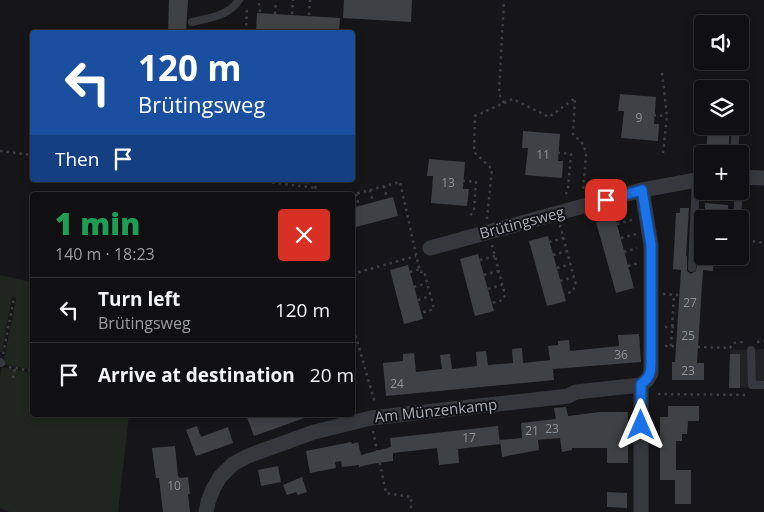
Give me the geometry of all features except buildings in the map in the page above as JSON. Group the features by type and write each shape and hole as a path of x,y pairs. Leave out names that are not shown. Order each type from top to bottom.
{"street":[{"path":"749,177 764,178"},
{"name":"Brütingsweg","path":"430,248 642,190 694,181"},
{"path":"641,512 641,384 647,380 650,373 651,245 642,190"},
{"name":"Am Münzenkamp","path":"206,512 213,489 220,477 233,464 248,456 314,432 375,417 561,397 576,392 641,384"}],"lane":[{"path":"192,22 222,15 235,6 239,0"},
{"path":"692,268 697,200"},
{"path":"750,346 752,385 764,385"}],"path":[{"path":"292,14 293,0"},
{"path":"309,16 310,0"},
{"path":"504,0 499,94 504,103"},
{"path":"275,14 276,2"},
{"path":"246,30 247,3"},
{"path":"260,3 260,13"},
{"path":"662,73 667,116 663,154"},
{"path":"488,223 492,169 474,152 475,116 513,99 549,117 576,98 573,134 584,145 586,155 583,193"},
{"path":"648,115 667,116"},
{"path":"0,151 30,155"},
{"path":"551,152 571,154 566,194"},
{"path":"456,180 476,182 474,210 470,216"},
{"path":"269,182 316,188"},
{"path":"314,182 317,192"},
{"path":"360,206 356,194 400,182 420,272 424,271 434,309 421,313"},
{"path":"384,186 387,198"},
{"path":"370,190 373,202"},
{"path":"559,221 576,286 572,292 564,294"},
{"path":"550,242 564,238"},
{"path":"490,239 505,296 502,300 492,303"},
{"path":"749,240 764,243"},
{"path":"355,273 416,256 430,248"},
{"path":"553,255 567,251"},
{"path":"480,260 495,256"},
{"path":"557,268 571,264"},
{"path":"410,272 420,269"},
{"path":"484,275 498,271"},
{"path":"560,281 574,277"},
{"path":"414,287 427,283"},
{"path":"488,289 502,285"},
{"path":"659,294 679,295"},
{"path":"671,346 674,295"},
{"path":"418,300 431,296"},
{"path":"4,350 14,298"},
{"path":"659,327 677,327"},
{"path":"355,335 375,417 386,493 411,497 411,512"},
{"path":"756,342 764,341"},
{"path":"659,346 730,348 733,343 750,346"},
{"path":"3,364 30,371"},
{"path":"13,378 15,368"},
{"path":"658,394 749,395"}],"shaded area":[{"path":"283,182 310,182 310,185"},
{"path":"0,275 30,282 30,370 3,364 16,298 12,297 2,352 0,352"},
{"path":"764,349 764,387 729,388 730,350"},
{"path":"2,367 30,373 30,417 129,417 118,512 10,512 0,508 0,377"}],"route":[{"path":"606,200 642,190 651,245 651,360 650,373 647,380 641,384 641,425"}]}
